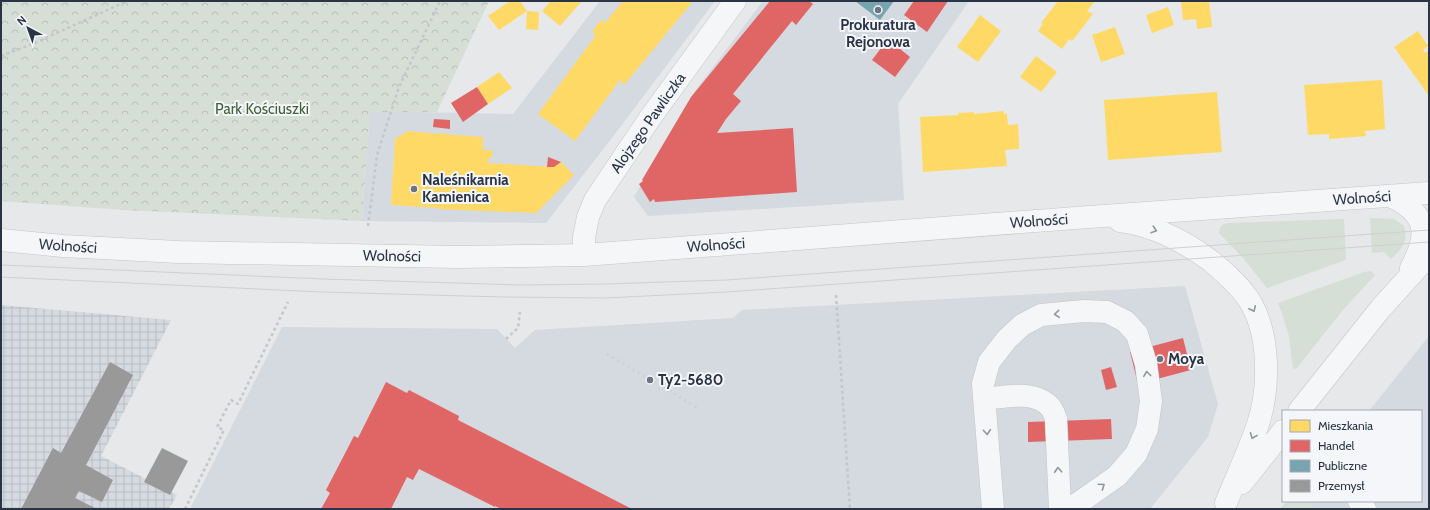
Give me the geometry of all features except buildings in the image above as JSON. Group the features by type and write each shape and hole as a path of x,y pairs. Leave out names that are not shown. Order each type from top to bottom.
{"street":[{"name":"Alojzego Pawliczka","path":"584,255 584,237 588,217 595,200 650,118 735,1"},
{"name":"Wolności","path":"1,240 63,246 178,252 456,257 584,255 1429,193"},
{"path":"1390,196 1404,202 1417,214 1424,230 1422,243 1402,285"},
{"path":"1089,217 1131,222 1160,232 1189,246 1228,275 1248,298 1262,328 1266,361 1265,393 1257,426 1223,506"},
{"path":"1300,410 1381,308 1429,255"},
{"path":"993,509 983,384 989,362 1006,339 1022,325 1041,315 1084,311 1107,312 1125,321 1137,334 1146,364 1151,401 1147,429 1136,454 1117,476 1070,509"},
{"path":"984,399 1028,396 1042,400 1052,408 1056,419 1060,509"},
{"path":"1223,506 1282,433"}],"path":[{"path":"1,56 36,43 127,1"},
{"path":"368,226 378,156 399,88 440,1"},
{"path":"836,295 850,509"},
{"path":"185,509 224,430 217,427 231,400 238,404 288,302"},
{"path":"506,339 518,328 520,312"}],"shaded area":[{"path":"600,1 715,1 546,223 362,221 370,111 513,114"},
{"path":"763,1 969,1 898,104 904,200 648,216 634,197 695,91"},
{"path":"1185,286 1218,404 1208,437 1150,509 190,509 282,327 497,329 515,348 535,330 733,318 742,310"},
{"path":"1,305 171,320 101,456 177,495 169,509 1,509"},
{"path":"1429,336 1429,509 1291,509 1297,502 1422,502 1422,410 1370,410"}],"green space":[{"name":"Park Kościuszki","path":"1,1 489,1 437,112 370,112 362,221 123,210 1,201"},
{"path":"1370,218 1394,219 1404,226 1406,236 1404,244 1391,259 1384,252 1372,253"},
{"path":"1344,219 1346,260 1267,288 1244,259 1219,233 1221,226 1228,223"},
{"path":"1371,271 1375,275 1342,311 1297,368 1293,369 1289,336 1278,303 1364,272"},
{"path":"1286,502 1315,502 1310,509 1280,509"}],"tram line":[{"path":"1,265 323,279 521,285 605,284 726,280 1429,230"},
{"path":"1,277 322,292 605,298 726,292 1429,242"}],"railway":[{"path":"607,354 698,408"}],"place":[{"name":"Prokuratura Rejonowa","path":"878,10"},
{"name":"Naleśnikarnia Kamienica","path":"414,189"},
{"name":"Moya","path":"1160,359"},
{"name":"Ty2-5680","path":"650,380"}]}
